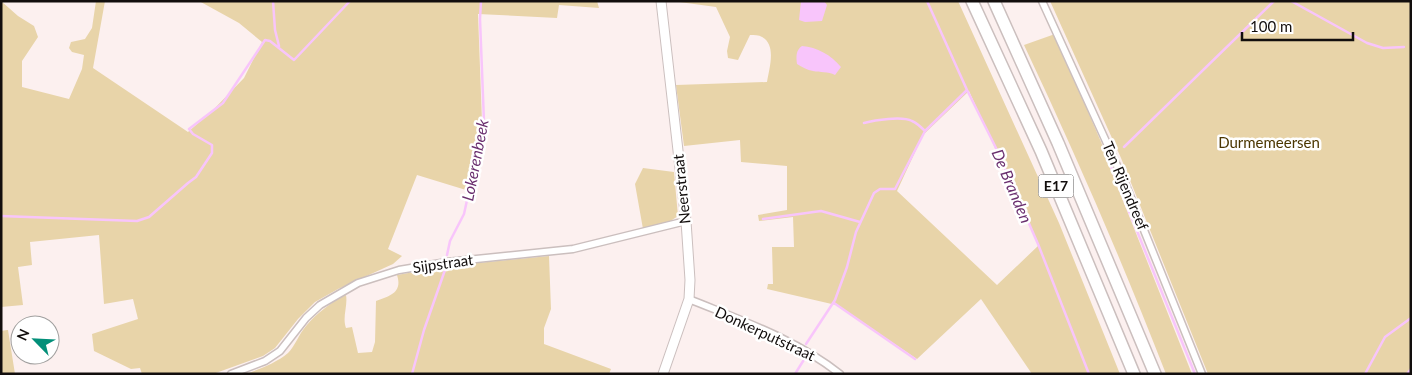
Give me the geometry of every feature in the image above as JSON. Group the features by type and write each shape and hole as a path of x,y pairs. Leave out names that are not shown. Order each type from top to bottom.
{"highway":[{"name":"E17","path":"972,1 1041,151 1134,374"},
{"name":"E17","path":"994,1 1062,152 1155,374"}],"street":[{"name":"Neerstraat","path":"661,1 686,221 690,280 689,299 663,374"},
{"name":"Ten Rijendreef","path":"1042,1 1125,182 1202,374"},
{"name":"Sijpstraat","path":"231,374 265,361 280,350 306,318 320,305 358,284 400,270 447,262 573,249 686,221"},
{"name":"Donkerputstraat","path":"689,299 795,345 840,374"}],"green space":[{"path":"1,1 18,16 34,26 38,37 22,61 22,87 69,99 82,69 84,55 72,52 69,48 71,42 85,39 92,28 96,1 105,1 93,68 188,132 244,78 262,42 239,23 199,1 597,1 599,8 559,5 557,18 478,14 482,122 466,190 417,175 388,249 402,256 393,264 338,289 315,302 298,319 275,348 263,356 213,374 142,374 140,368 131,369 94,351 92,334 138,319 133,299 104,304 99,235 30,242 32,265 18,267 23,305 1,307"},
{"path":"672,1 958,1 1059,223 1120,374 1032,374 981,299 917,359 836,305 767,289 768,284 773,284 772,247 794,247 793,217 759,221 758,215 787,210 787,166 741,162 740,140 684,146 676,85 767,82 771,51 767,41 762,37 750,35 738,60 728,58 727,51 730,37 716,7","holes":["969,91 1039,245 997,285 897,191 923,135"]},
{"name":"Durmemeersen","path":"1050,1 1411,1 1411,374 1208,374 1121,158"},
{"path":"1055,34 1107,156 1108,163 1192,374 1166,374 1098,208 1024,45"},
{"path":"643,168 674,172 678,216 669,222 643,229 635,184"},
{"path":"549,256 551,309 544,328 544,344 611,369 609,374 246,374 283,357 293,347 314,317 346,295 346,328 352,327 358,353 372,352 375,342 376,301 394,293 398,286 397,275 448,266"},
{"path":"8,330 10,365 14,365 15,374 1,374 1,331"}],"shaded area":[{"path":"801,1 824,1 827,5 822,21 805,22 799,20"},
{"path":"802,46 823,52 841,67 835,75 811,71 797,64 798,51"}],"waterway":[{"path":"273,1 275,30 279,46"},
{"path":"1,216 137,221 149,217 196,177 212,153 212,145 193,134 189,129 223,103 265,40 270,41 294,60 350,1"},
{"name":"Lokerenbeek","path":"447,255 450,241 464,214 484,122 481,1"},
{"name":"De Branden","path":"927,1 967,90 995,146 1038,244 1089,374"},
{"path":"1124,147 1274,1"},
{"name":"Lokerenbeek","path":"1291,1 1367,43 1383,48 1404,47"},
{"path":"806,344 835,300 847,267 856,232 874,193 880,189 895,189 925,131 967,90"},
{"path":"864,123 902,119 916,123 925,131"},
{"path":"1112,159 1109,162 1195,374"},
{"path":"763,219 821,211 860,222"},
{"name":"Lokerenbeek","path":"412,374 424,330 445,270"},
{"path":"834,303 915,359"},
{"path":"1365,374 1385,337 1411,318"},
{"name":"De Branden","path":"795,374 805,358"},
{"path":"1407,374 1411,369"}]}
